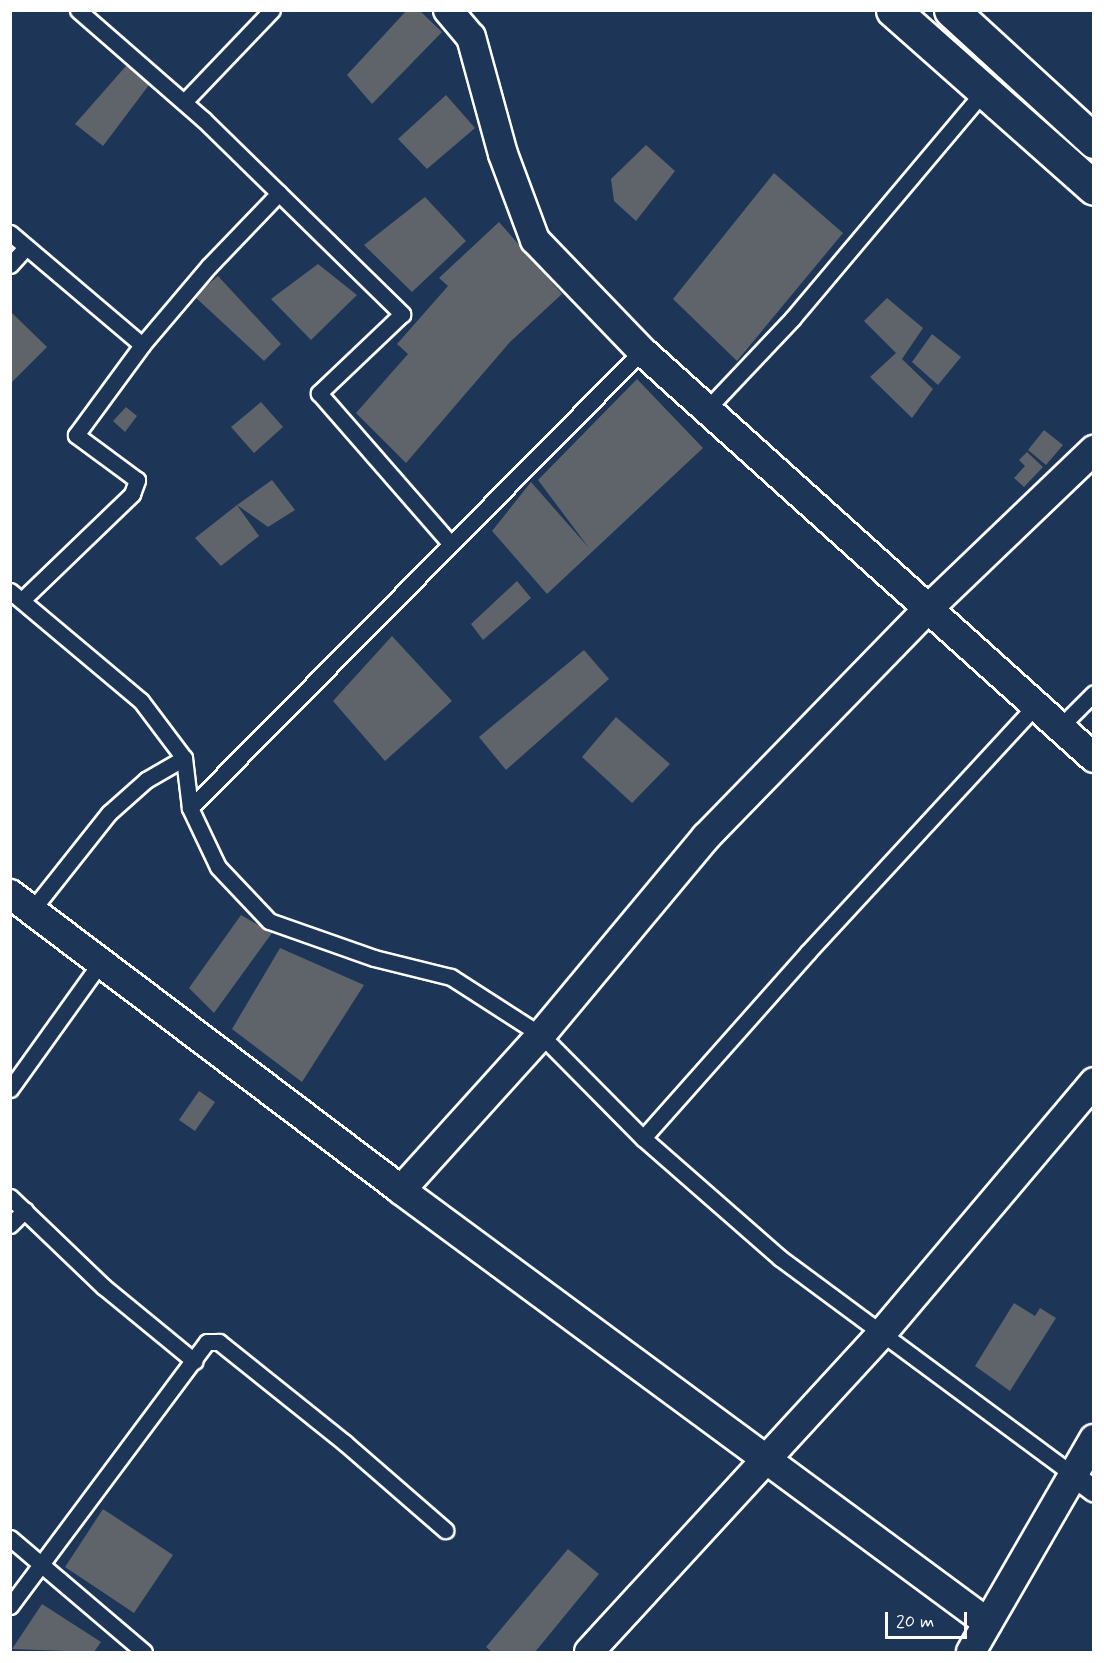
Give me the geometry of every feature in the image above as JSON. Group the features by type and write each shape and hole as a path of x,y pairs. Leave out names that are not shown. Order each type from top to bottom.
{"main road":[{"path":"893,10 1094,188"},
{"path":"951,10 1094,141"}],"street":[{"path":"454,13 471,37 502,154 536,240 642,351 1094,758"},
{"path":"401,1190 541,1035 706,837 928,609 1094,450"},
{"path":"21,902 401,1190 988,1623"},
{"path":"589,1653 883,1332 1094,1082"},
{"path":"971,1653 988,1623 1083,1483 1094,1439"}],"lane":[{"path":"184,102 272,10"},
{"path":"86,13 184,102 402,314 319,393 450,543"},
{"path":"707,409 792,319 985,90"},
{"path":"279,194 208,266 142,345 76,435 137,480 132,494 16,596 141,700 184,758 190,808 218,867 269,921 374,958 451,977 541,1035 643,1138 780,1258 883,1332 1083,1483"},
{"path":"10,232 142,345"},
{"path":"10,265 26,247"},
{"path":"190,808 642,351"},
{"path":"1059,728 1094,693"},
{"path":"643,1138 808,952 1035,706"},
{"path":"21,902 109,813 146,780 184,758"},
{"path":"10,1089 101,962"},
{"path":"10,1197 104,1287 194,1361"},
{"path":"10,1225 25,1210"},
{"path":"10,1606 207,1342 219,1342 345,1443 445,1530"},
{"path":"10,1538 144,1653"}],"building":[{"path":"407,10 419,10 442,32 372,104 347,75"},
{"path":"133,58 155,77 103,146 75,124"},
{"path":"446,95 475,128 427,169 398,139"},
{"path":"646,145 675,171 636,221 614,201 611,179"},
{"path":"774,173 843,233 737,361 673,299"},
{"path":"425,197 466,241 412,292 364,245"},
{"path":"499,222 562,294 510,342 406,463 356,413 408,354 397,344 448,286 439,278"},
{"path":"318,264 357,295 311,340 271,299"},
{"path":"218,276 281,344 264,361 194,296"},
{"path":"887,298 923,328 902,359 933,389 912,418 870,377 896,353 864,321"},
{"path":"10,311 47,347 10,384"},
{"path":"932,334 961,357 938,385 912,362"},
{"path":"637,379 703,448 547,594 492,531 531,482 589,548 538,480"},
{"path":"261,402 283,427 254,453 231,427"},
{"path":"126,407 137,416 125,432 113,421"},
{"path":"1044,430 1063,445 1046,465 1028,450"},
{"path":"1027,452 1043,467 1024,487 1014,478 1025,466 1019,460"},
{"path":"272,480 295,510 268,527 237,505"},
{"path":"237,505 259,536 221,566 195,538"},
{"path":"517,581 531,598 483,640 471,624"},
{"path":"392,636 452,701 385,761 333,701"},
{"path":"584,650 609,679 506,770 479,737"},
{"path":"616,717 670,764 632,803 582,757"},
{"path":"241,915 272,933 214,1013 189,988"},
{"path":"280,948 364,985 302,1082 232,1029"},
{"path":"199,1091 215,1102 195,1131 179,1120"},
{"path":"1014,1303 1035,1316 1040,1308 1056,1318 1010,1391 975,1366"},
{"path":"103,1509 173,1555 134,1613 65,1567"},
{"path":"568,1549 599,1574 535,1652 492,1652 486,1647"},
{"path":"42,1604 101,1642 94,1652 12,1649"}]}
